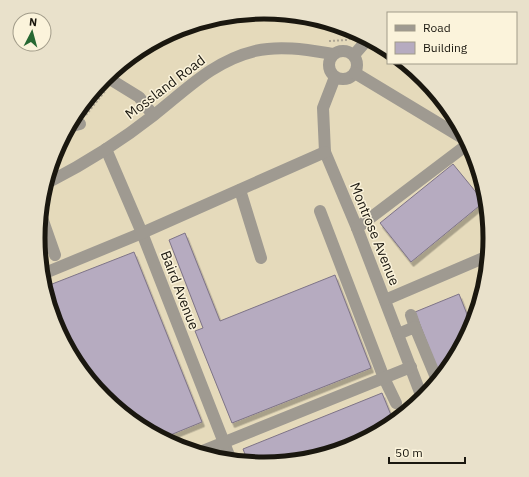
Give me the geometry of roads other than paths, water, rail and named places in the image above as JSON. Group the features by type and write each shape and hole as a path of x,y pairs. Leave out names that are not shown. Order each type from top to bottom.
{"street":[{"path":"354,55 364,43"},
{"name":"Mossland Road","path":"53,180 106,149 153,115 199,77 227,61 255,51 273,49 290,49 333,54"},
{"path":"345,50 354,55 358,62 355,73 352,77 343,80 335,78 330,71 329,62 333,54 338,51 345,50"},
{"path":"355,73 458,135"},
{"name":"Montrose Avenue","path":"335,78 323,108 325,152 357,228 421,393"},
{"path":"111,81 139,97 153,115"},
{"path":"357,228 464,147"},
{"name":"Baird Avenue","path":"106,149 142,233 229,455"},
{"path":"48,272 142,233 325,152"},
{"path":"240,190 261,258"},
{"path":"320,211 384,378 396,404"},
{"path":"45,227 55,255"},
{"path":"385,300 483,258"},
{"path":"398,334 413,321 435,376"},
{"path":"205,450 411,367"}]}
